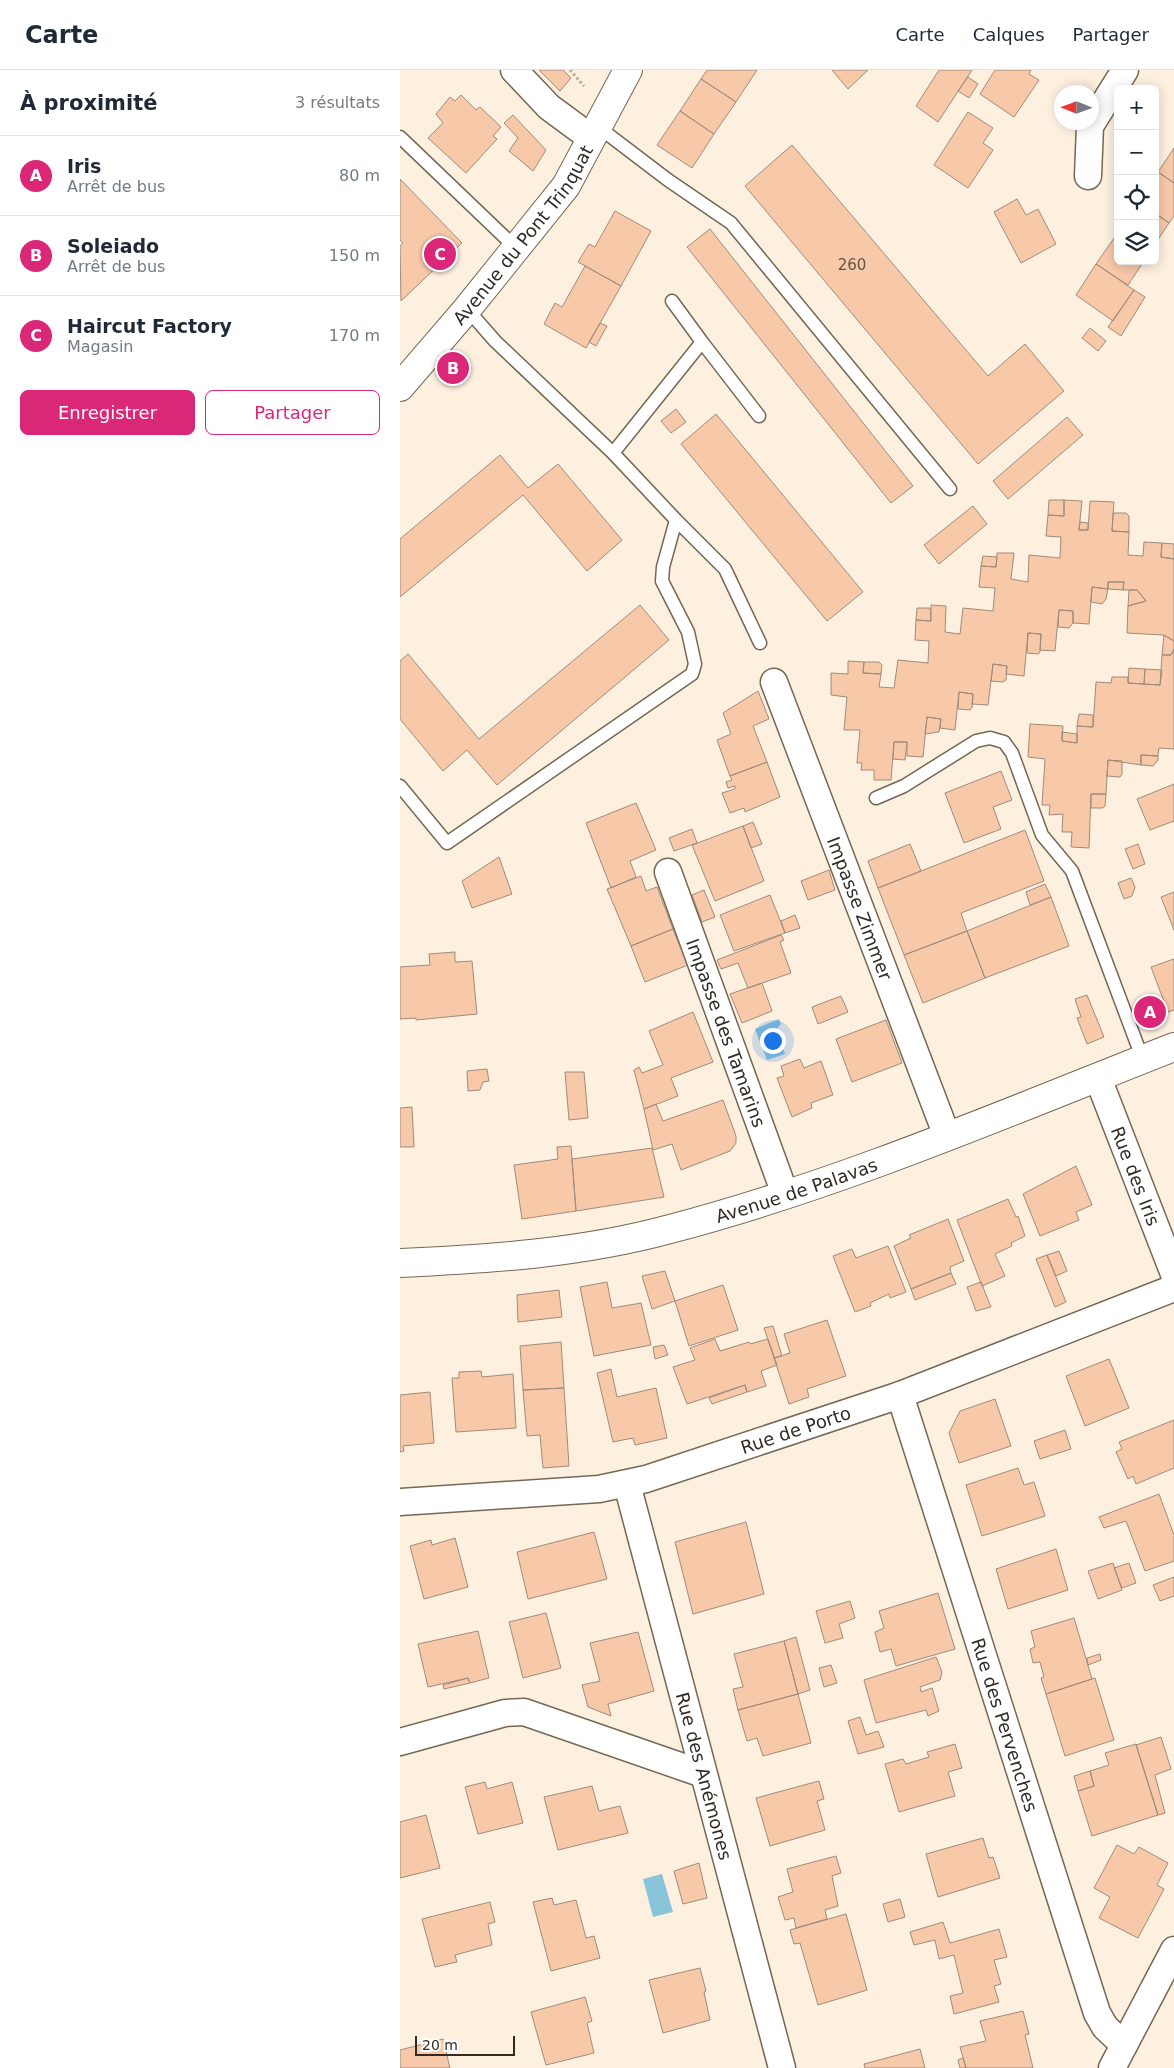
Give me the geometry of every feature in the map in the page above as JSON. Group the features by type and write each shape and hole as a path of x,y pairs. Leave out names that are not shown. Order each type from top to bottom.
{"main road":[{"name":"Avenue du Pont Trinquat","path":"400,387 566,186 628,70"},
{"name":"Avenue de Palavas","path":"400,1263 488,1259 616,1241 670,1229 785,1194 946,1136 1174,1047"}],"street":[{"path":"514,70 550,107 594,132"},
{"path":"528,70 594,132"},
{"path":"1088,176 1090,126 1125,70"},
{"name":"Impasse Zimmer","path":"774,682 946,1136"},
{"name":"Impasse des Tamarins","path":"668,872 785,1194"},
{"name":"Rue des Iris","path":"1098,1078 1174,1274"},
{"name":"Rue de Porto","path":"400,1502 599,1489 627,1484 900,1395 1174,1288"},
{"name":"Rue des Pervenches","path":"900,1395 1097,2013 1105,2027 1124,2045"},
{"name":"Rue des Anémones","path":"627,1484 782,2068"},
{"path":"400,1742 505,1713 524,1712 704,1774"},
{"path":"1112,2068 1174,1950"}],"lane":[{"path":"594,132 731,223 950,489"},
{"path":"400,137 515,247"},
{"path":"672,301 759,416"},
{"path":"467,308 496,341 613,453 725,569 760,644"},
{"path":"613,453 702,342"},
{"path":"400,786 447,843 692,674 695,664 688,632 662,581 663,567 676,520"},
{"path":"876,798 904,786 976,741 990,738 1004,742 1012,753 1042,835 1072,871 1143,1060"}],"path":[{"path":"570,70 584,86"}],"water":[{"path":"779,1019 781,1024 776,1030 785,1054 767,1060 755,1029"},
{"path":"662,1874 673,1912 653,1917 643,1879"}],"building":[{"path":"539,70 563,70 571,78 560,91"},
{"path":"707,70 757,70 736,102 701,79"},
{"path":"832,70 868,70 848,89"},
{"path":"939,70 972,70 938,122 916,106"},
{"path":"995,70 1031,70 1029,74 1039,80 1014,117 980,94"},
{"path":"968,77 978,84 969,98 958,91"},
{"path":"701,79 736,102 714,134 680,111"},
{"path":"461,95 476,110 480,107 501,127 493,136 497,139 466,173 428,138 443,123 436,114 450,97 455,101"},
{"path":"680,111 714,134 692,168 657,145"},
{"path":"968,112 993,128 983,143 993,150 968,188 934,165"},
{"path":"513,115 546,150 533,171 509,151 518,138 504,123"},
{"path":"792,145 988,376 1025,344 1064,391 978,464 745,186"},
{"path":"1174,148 1174,183 1159,173"},
{"path":"1159,173 1174,183 1174,216 1169,223 1159,216"},
{"path":"400,179 462,243 401,301 400,246 403,243 400,240"},
{"path":"1017,199 1026,215 1038,209 1056,244 1021,263 994,212"},
{"path":"615,211 651,231 621,286 578,262 589,244 595,247"},
{"path":"1159,216 1169,223 1159,238"},
{"path":"710,229 913,486 891,503 687,247"},
{"path":"1114,238 1114,265 1141,265 1128,285 1096,264"},
{"path":"1096,264 1134,290 1113,321 1076,295"},
{"path":"585,266 621,286 586,348 544,324 555,303 562,307"},
{"path":"1134,290 1145,297 1121,336 1108,327"},
{"path":"600,323 607,326 596,346 589,342"},
{"path":"1090,328 1106,341 1098,351 1082,338"},
{"path":"456,359 461,363 449,376 444,372"},
{"path":"676,409 686,422 671,433 661,421"},
{"path":"716,414 863,592 827,621 681,444"},
{"path":"1067,417 1083,435 1008,499 993,481"},
{"path":"500,455 528,488 558,464 622,540 587,571 523,495 400,597 400,539"},
{"path":"1049,500 1064,500 1064,516 1048,515"},
{"path":"1064,500 1082,501 1079,530 1088,530 1090,501 1114,502 1112,531 1129,532 1128,555 1143,556 1144,542 1162,543 1161,557 1174,559 1174,641 1164,635 1127,633 1128,606 1146,601 1137,590 1123,590 1124,582 1108,582 1108,589 1092,587 1089,624 1073,623 1073,611 1059,610 1055,651 1040,650 1041,634 1028,633 1024,676 1006,674 1007,666 993,664 988,705 972,704 973,694 959,692 955,730 940,728 941,719 927,717 923,757 907,756 907,742 894,742 891,780 874,780 874,770 861,770 862,763 857,763 860,730 844,730 847,697 831,695 831,673 848,674 848,661 864,662 863,673 881,674 879,687 894,688 898,660 928,663 929,641 915,640 916,620 931,621 931,605 946,606 945,632 960,634 963,608 993,611 995,588 979,587 981,566 996,567 997,553 1014,553 1011,579 1028,582 1029,555 1060,558 1061,537 1046,536 1048,515 1064,516"},
{"path":"973,506 987,524 939,564 924,545"},
{"path":"1113,513 1126,513 1129,516 1129,532 1112,531"},
{"path":"1080,522 1088,523 1088,530 1079,530"},
{"path":"1162,543 1174,544 1174,559 1161,557"},
{"path":"983,556 997,557 996,567 981,566"},
{"path":"1108,582 1124,582 1123,590 1108,589"},
{"path":"1092,587 1108,589 1106,599 1102,604 1091,602"},
{"path":"1129,590 1137,590 1146,601 1128,606"},
{"path":"640,605 669,640 497,785 467,750 443,771 400,719 400,661 408,654 479,739"},
{"path":"917,608 930,608 931,621 916,620"},
{"path":"1059,610 1073,611 1073,623 1069,628 1058,627"},
{"path":"1028,633 1041,634 1040,652 1038,654 1027,653"},
{"path":"1164,635 1174,641 1174,649 1171,655 1162,655"},
{"path":"1174,649 1174,749 1159,748 1158,756 1141,755 1141,765 1108,760 1106,794 1091,794 1089,848 1071,847 1072,832 1062,832 1063,814 1049,815 1050,805 1042,805 1045,759 1028,757 1030,724 1063,726 1062,741 1077,743 1077,726 1093,727 1096,682 1111,683 1112,677 1128,677 1128,683 1160,685 1162,655 1171,655"},
{"path":"864,662 879,662 882,665 881,674 863,673"},
{"path":"993,664 1007,666 1006,680 1003,682 991,681"},
{"path":"1129,668 1145,669 1144,684 1128,683"},
{"path":"1145,669 1162,670 1160,685 1144,684"},
{"path":"758,691 769,719 753,726 767,762 730,776 717,740 731,734 723,713"},
{"path":"959,692 973,694 972,708 970,710 958,709"},
{"path":"1079,714 1093,715 1093,727 1077,726"},
{"path":"927,717 941,719 939,732 925,734"},
{"path":"1062,732 1077,734 1077,743 1062,741"},
{"path":"894,742 907,742 905,760 893,759"},
{"path":"1141,755 1158,756 1158,760 1153,766 1141,765"},
{"path":"1108,760 1122,761 1122,774 1120,777 1107,776"},
{"path":"767,762 780,797 745,812 744,808 730,813 722,793 735,789 735,786 728,788 726,782 732,780 730,776"},
{"path":"1001,771 1012,800 993,807 1001,829 964,843 945,793"},
{"path":"1174,784 1174,821 1150,830 1137,799"},
{"path":"1091,794 1106,794 1105,806 1103,808 1091,808"},
{"path":"636,803 656,850 630,861 636,877 611,888 586,823"},
{"path":"753,822 762,844 751,848 743,826"},
{"path":"743,826 764,881 715,901 692,845"},
{"path":"692,829 697,843 674,851 669,838"},
{"path":"1025,830 1044,881 961,913 967,931 904,955 878,888"},
{"path":"910,844 921,871 878,888 868,861"},
{"path":"1138,844 1145,864 1133,869 1125,849"},
{"path":"499,857 512,894 472,908 462,881"},
{"path":"829,870 835,890 808,900 801,881"},
{"path":"641,876 646,891 657,887 673,929 631,946 607,889"},
{"path":"1131,878 1135,887 1132,896 1124,899 1118,883"},
{"path":"1045,884 1051,897 1030,905 1026,892"},
{"path":"704,890 715,917 702,922 692,895"},
{"path":"1174,892 1174,930 1161,897"},
{"path":"770,895 785,933 734,951 720,915"},
{"path":"1051,897 1069,946 985,978 967,931"},
{"path":"795,915 800,928 785,933 781,921"},
{"path":"673,929 688,965 645,982 631,946"},
{"path":"967,931 985,978 923,1003 904,955"},
{"path":"781,935 784,940 780,942 791,973 748,988 738,963 721,969 717,960"},
{"path":"455,952 455,962 472,961 477,1014 416,1020 416,1018 400,1019 400,967 430,965 429,954"},
{"path":"1174,959 1174,1010 1168,1012 1151,967"},
{"path":"762,983 772,1011 742,1023 730,994"},
{"path":"1087,995 1104,1037 1087,1044 1077,1018 1081,1017 1075,999"},
{"path":"841,996 848,1012 818,1024 812,1007"},
{"path":"693,1012 713,1062 671,1078 678,1096 644,1109 634,1070 639,1067 642,1073 663,1065 649,1031"},
{"path":"886,1020 902,1063 852,1082 836,1039"},
{"path":"800,1059 804,1068 821,1061 833,1095 811,1103 812,1108 792,1117 777,1078 784,1076 781,1066"},
{"path":"487,1069 489,1081 483,1082 480,1090 468,1091 467,1071"},
{"path":"565,1072 584,1072 588,1118 569,1120"},
{"path":"723,1100 736,1136 736,1143 730,1151 681,1170 672,1144 653,1150 644,1109 656,1104 663,1121"},
{"path":"412,1107 414,1147 400,1147 400,1108"},
{"path":"571,1146 576,1211 522,1219 514,1165 558,1159 557,1147"},
{"path":"652,1148 664,1197 576,1211 572,1159"},
{"path":"1076,1166 1092,1205 1076,1212 1079,1220 1040,1236 1023,1194"},
{"path":"1008,1199 1016,1217 1018,1216 1025,1236 1011,1243 1012,1246 995,1254 1005,1276 982,1286 957,1220"},
{"path":"948,1219 964,1261 950,1267 951,1273 911,1289 894,1246 911,1238 909,1235"},
{"path":"888,1246 906,1292 890,1298 889,1294 870,1303 871,1306 855,1312 833,1256 852,1249 856,1258"},
{"path":"1059,1251 1067,1271 1056,1276 1047,1255"},
{"path":"1047,1255 1066,1302 1055,1307 1036,1259"},
{"path":"665,1271 675,1301 652,1309 642,1276"},
{"path":"951,1273 956,1284 915,1300 911,1289"},
{"path":"607,1282 612,1308 641,1303 651,1345 594,1356 580,1287"},
{"path":"981,1282 991,1307 976,1311 967,1287"},
{"path":"723,1285 738,1330 689,1346 675,1301"},
{"path":"559,1290 562,1317 518,1322 517,1295"},
{"path":"827,1320 846,1376 807,1389 809,1397 789,1404 774,1358 790,1353 784,1334"},
{"path":"773,1326 782,1356 774,1358 764,1328"},
{"path":"715,1339 720,1351 749,1342 750,1344 768,1339 777,1365 761,1371 766,1386 747,1392 745,1385 687,1404 673,1367 695,1360 690,1348"},
{"path":"561,1342 564,1388 523,1390 520,1346"},
{"path":"664,1345 668,1355 655,1359 653,1347"},
{"path":"1109,1359 1129,1408 1085,1426 1066,1376"},
{"path":"611,1369 617,1397 656,1388 667,1438 635,1445 633,1438 613,1442 597,1373"},
{"path":"481,1371 482,1377 513,1374 516,1428 456,1432 452,1378 459,1378 459,1372"},
{"path":"745,1385 747,1392 712,1404 709,1398"},
{"path":"564,1388 569,1466 543,1468 540,1435 527,1436 523,1390"},
{"path":"430,1392 434,1443 403,1446 404,1451 400,1452 400,1395"},
{"path":"995,1399 1011,1446 959,1463 949,1433 960,1411"},
{"path":"1174,1420 1174,1468 1136,1484 1133,1476 1128,1479 1116,1452 1122,1449 1119,1442"},
{"path":"1065,1430 1071,1449 1040,1459 1034,1441"},
{"path":"1018,1468 1024,1485 1034,1482 1045,1516 982,1536 966,1485"},
{"path":"1159,1494 1174,1535 1174,1561 1145,1571 1126,1521 1104,1528 1099,1517"},
{"path":"746,1522 764,1594 693,1614 675,1542"},
{"path":"594,1532 607,1579 528,1599 517,1552"},
{"path":"455,1538 468,1587 424,1599 410,1546 431,1540 432,1545"},
{"path":"1056,1549 1068,1590 1008,1609 996,1569"},
{"path":"1113,1563 1122,1590 1098,1599 1088,1571"},
{"path":"1129,1563 1136,1583 1122,1588 1114,1568"},
{"path":"1174,1577 1174,1596 1160,1601 1153,1585"},
{"path":"938,1593 955,1649 896,1666 891,1649 880,1652 875,1632 884,1628 879,1611"},
{"path":"850,1601 855,1618 839,1624 843,1638 825,1643 816,1611"},
{"path":"546,1613 561,1668 523,1678 509,1622"},
{"path":"1074,1618 1092,1679 1046,1694 1041,1678 1044,1677 1040,1662 1033,1663 1030,1649 1035,1647 1031,1631"},
{"path":"478,1631 489,1678 470,1683 468,1678 428,1687 418,1644"},
{"path":"638,1632 654,1691 608,1704 611,1716 588,1707 582,1685 600,1681 590,1643"},
{"path":"796,1637 810,1690 798,1694 784,1641"},
{"path":"784,1641 798,1694 738,1710 733,1689 743,1687 734,1654"},
{"path":"1100,1654 1101,1660 1088,1665 1087,1658"},
{"path":"936,1657 942,1672 940,1680 920,1687 921,1692 932,1688 939,1711 928,1716 926,1710 876,1723 864,1680"},
{"path":"831,1665 837,1683 824,1687 819,1668"},
{"path":"468,1678 470,1683 444,1689 443,1685"},
{"path":"1095,1678 1114,1740 1065,1756 1046,1694"},
{"path":"798,1694 811,1743 763,1756 757,1738 747,1741 738,1710"},
{"path":"860,1717 866,1735 878,1731 884,1747 858,1754 848,1721"},
{"path":"1161,1737 1171,1769 1155,1775 1165,1813 1158,1815 1136,1745"},
{"path":"955,1744 962,1768 948,1772 955,1796 899,1812 885,1764 903,1759 906,1764 929,1757 927,1752"},
{"path":"1136,1744 1158,1815 1092,1836 1078,1791 1094,1786 1090,1771 1109,1765 1105,1753"},
{"path":"1090,1771 1094,1786 1078,1791 1074,1776"},
{"path":"819,1781 824,1799 817,1801 825,1830 770,1846 756,1798"},
{"path":"485,1782 487,1789 512,1782 523,1823 478,1834 465,1787"},
{"path":"592,1786 599,1811 620,1806 628,1833 558,1850 544,1797"},
{"path":"426,1815 440,1868 400,1878 400,1822"},
{"path":"983,1838 989,1858 993,1857 1000,1878 938,1897 926,1854"},
{"path":"1117,1845 1134,1854 1139,1847 1168,1863 1157,1885 1164,1889 1138,1938 1099,1918 1110,1897 1094,1888"},
{"path":"836,1856 841,1873 832,1876 838,1906 825,1910 827,1919 796,1928 794,1918 785,1920 778,1897 793,1892 787,1869"},
{"path":"699,1863 707,1898 683,1904 674,1871"},
{"path":"552,1898 554,1905 576,1900 586,1938 594,1936 600,1958 551,1971 533,1902"},
{"path":"900,1899 905,1917 888,1922 883,1904"},
{"path":"490,1902 495,1922 488,1924 492,1945 455,1955 457,1962 435,1967 422,1919"},
{"path":"846,1914 867,1990 818,2005 800,1943 794,1944 790,1930"},
{"path":"943,1922 950,1943 999,1929 1007,1957 994,1960 1001,1984 994,1986 999,2002 954,2014 950,1996 963,1993 954,1955 939,1959 935,1940 914,1945 910,1932"},
{"path":"700,1968 706,1991 704,1992 710,2020 663,2033 649,1980"},
{"path":"585,1997 592,2021 587,2023 594,2053 546,2065 531,2012"},
{"path":"1023,2011 1029,2034 1025,2035 1033,2068 966,2068 960,2047 986,2041 980,2021"},
{"path":"443,2039 450,2068 400,2068 400,2050"},
{"path":"920,2049 925,2068 865,2068 864,2064"},
{"path":"963,2058 966,2068 960,2068 958,2060"}],"place":[{"name":"Haircut Factory","path":"440,254"},
{"name":"Soleiado","path":"453,368"},
{"name":"Iris","path":"1150,1012"}]}
